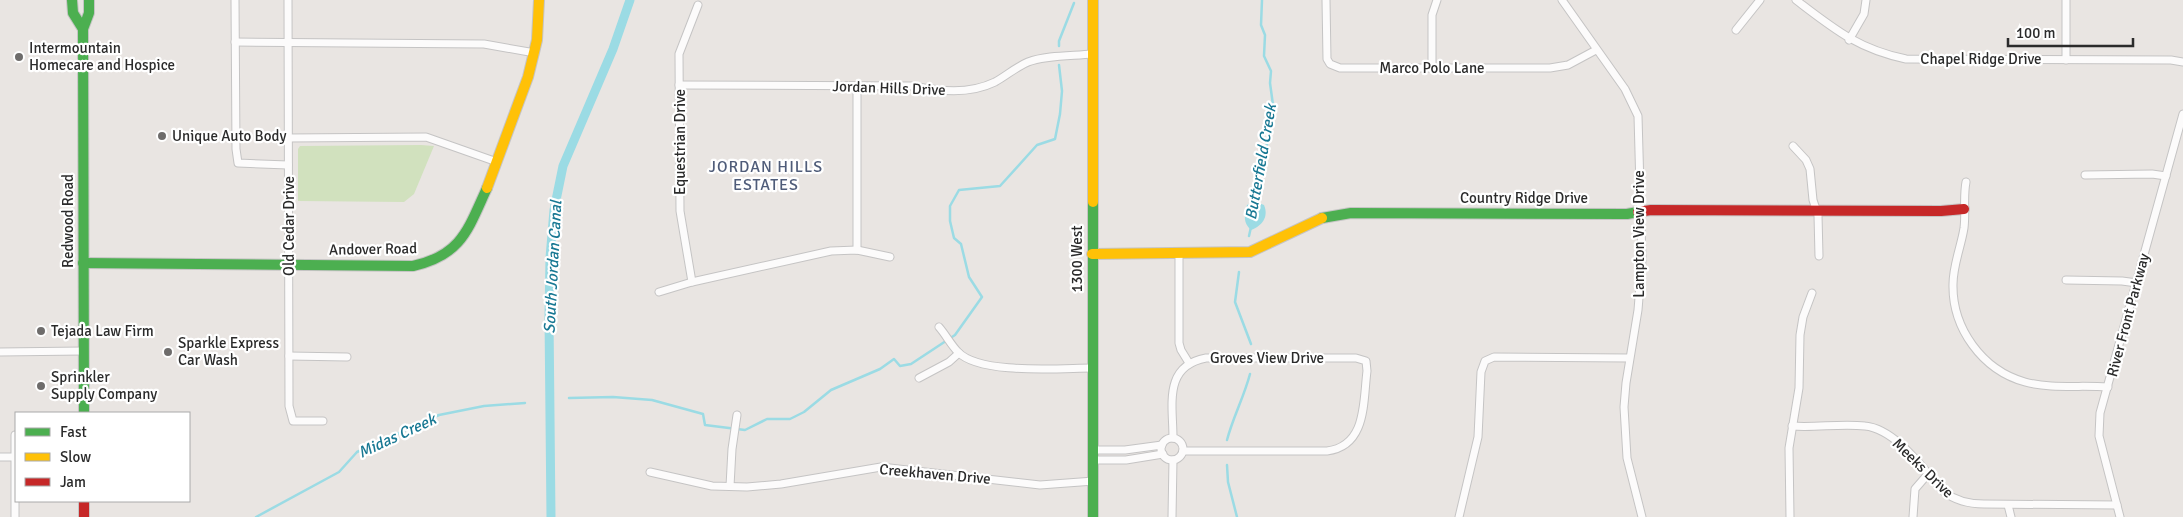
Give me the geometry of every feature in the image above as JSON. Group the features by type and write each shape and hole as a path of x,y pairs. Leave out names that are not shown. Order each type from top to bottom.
{"street":[{"name":"Redwood Road","path":"72,0 73,13 83,29"},
{"name":"Redwood Road","path":"84,412 83,29 89,12 89,0"},
{"path":"235,0 236,149 238,163 288,165"},
{"name":"Old Cedar Drive","path":"288,0 289,406 293,421 323,421"},
{"name":"Andover Road","path":"83,263 412,266 440,257 454,247 467,232 497,162 535,53 539,0"},
{"name":"1300 West","path":"1093,0 1093,517"},
{"name":"Marco Polo Lane","path":"1326,0 1326,53 1330,64 1340,68 1559,67 1577,61 1596,50"},
{"path":"1432,68 1432,15 1437,0"},
{"name":"Lampton View Drive","path":"1562,0 1630,97 1638,116 1640,285 1638,310 1626,383 1625,432 1632,481 1642,517"},
{"path":"1736,30 1760,0"},
{"name":"Chapel Ridge Drive","path":"1796,0 1849,40 1868,49 1906,59 2171,60 2183,62"},
{"path":"1849,40 1864,14 1866,0"},
{"path":"2066,0 2066,60"},
{"name":"Equestrian Drive","path":"692,282 680,211 679,54 698,5"},
{"path":"235,42 484,44 535,53"},
{"name":"Jordan Hills Drive","path":"679,85 912,86 946,92 970,90 994,82 1028,62 1047,58 1092,54"},
{"path":"857,86 857,250"},
{"name":"River Front Parkway","path":"2120,517 2099,429 2102,404 2183,114"},
{"path":"288,138 426,138 497,162"},
{"path":"1793,146 1808,164 1813,200 1819,219 1819,256"},
{"path":"2085,175 2152,174 2166,176"},
{"path":"1966,182 1964,230 1954,272 1953,294 1960,323 1974,348 1996,369 2022,381 2041,385 2108,387"},
{"name":"Country Ridge Drive","path":"1092,254 1250,252 1279,241 1305,224 1336,214 1627,214 1651,210 1941,211 1964,209"},
{"path":"659,292 692,282 812,255 857,250 890,257"},
{"path":"1179,254 1179,343 1181,350 1190,363"},
{"path":"2066,280 2122,280 2137,283"},
{"path":"1790,517 1789,448 1799,388 1801,325 1812,293"},
{"path":"939,328 959,353 979,363 995,368 1092,368"},
{"path":"0,352 83,351"},
{"path":"919,378 949,362 959,353"},
{"path":"289,356 347,357"},
{"path":"1459,517 1478,437 1480,372 1485,361 1494,357 1630,358"},
{"name":"Groves View Drive","path":"1173,438 1174,384 1182,368 1190,363 1206,358 1356,358 1366,361 1367,371 1358,429 1352,440 1341,448 1327,451 1183,451"},
{"path":"730,486 732,448 738,415"},
{"name":"Meeks Drive","path":"1792,426 1860,425 1879,429 1894,438 1944,492 1958,500 1974,504 2117,505"},
{"path":"1093,455 1162,445 1166,440 1173,438 1182,444 1183,451 1179,458 1169,460 1163,454 1162,445"},
{"path":"1093,455 1126,460 1163,454"},
{"path":"0,457 15,457"},
{"path":"1172,517 1173,460"},
{"name":"Creekhaven Drive","path":"650,472 712,486 747,487 781,484 880,467 1040,485 1094,481"},
{"path":"1913,517 1915,489 1928,474"},
{"path":"15,502 15,517"},
{"path":"84,502 84,517"},
{"path":"2008,505 2011,517"}],"green space":[{"path":"300,146 434,146 414,194 404,202 298,201 298,149"}],"water":[{"path":"1254,201 1264,205 1266,213 1264,220 1251,230 1245,222 1245,215 1247,205"}],"waterway":[{"name":"South Jordan Canal","path":"551,517 549,317 550,258 554,210 563,166 613,49 630,0"},
{"name":"Butterfield Creek","path":"1253,205 1262,159 1268,141 1269,118 1273,105 1270,83 1271,71 1264,56 1265,35 1261,25 1262,0"},
{"name":"Midas Creek","path":"1059,46 1059,41 1074,3"},
{"name":"Midas Creek","path":"569,398 613,397 652,400 703,414 705,425 745,430 767,419 790,419 804,412 831,390 880,369 894,359 900,366 911,364 955,335 982,297 969,277 961,244 954,238 950,221 950,206 959,190 1000,186 1037,145 1055,139 1062,91 1059,65"},
{"name":"Butterfield Creek","path":"1249,236 1251,227"},
{"name":"Butterfield Creek","path":"1239,272 1235,302 1251,344"},
{"name":"Butterfield Creek","path":"1227,440 1250,374"},
{"name":"Midas Creek","path":"256,517 339,472 357,452 439,415 484,406 525,403"},
{"name":"Butterfield Creek","path":"1227,465 1228,482 1237,517"}],"traffic: fast":[{"path":"72,0 73,13 83,29"},
{"path":"84,412 83,29 89,13 89,0"},
{"path":"83,263 413,266 443,255 453,247 468,228 487,188"},
{"path":"1093,202 1093,517"},
{"path":"1322,218 1351,213 1627,214 1638,212"}],"traffic: slow":[{"path":"487,188 528,77 537,40 539,0"},
{"path":"1093,0 1093,202"},
{"path":"1092,254 1250,252 1322,218"}],"traffic: jam":[{"path":"1638,212 1651,210 1941,211 1964,209"},
{"path":"84,502 84,517"}],"place":[{"name":"Intermountain Homecare and Hospice","path":"19,57"},
{"name":"Unique Auto Body","path":"162,136"},
{"name":"Tejada Law Firm","path":"41,331"},
{"name":"Sparkle Express Car Wash","path":"168,352"},
{"name":"Sprinkler Supply Company","path":"41,386"}],"district":[{"name":"JORDAN HILLS ESTATES","path":"766,176"}]}
